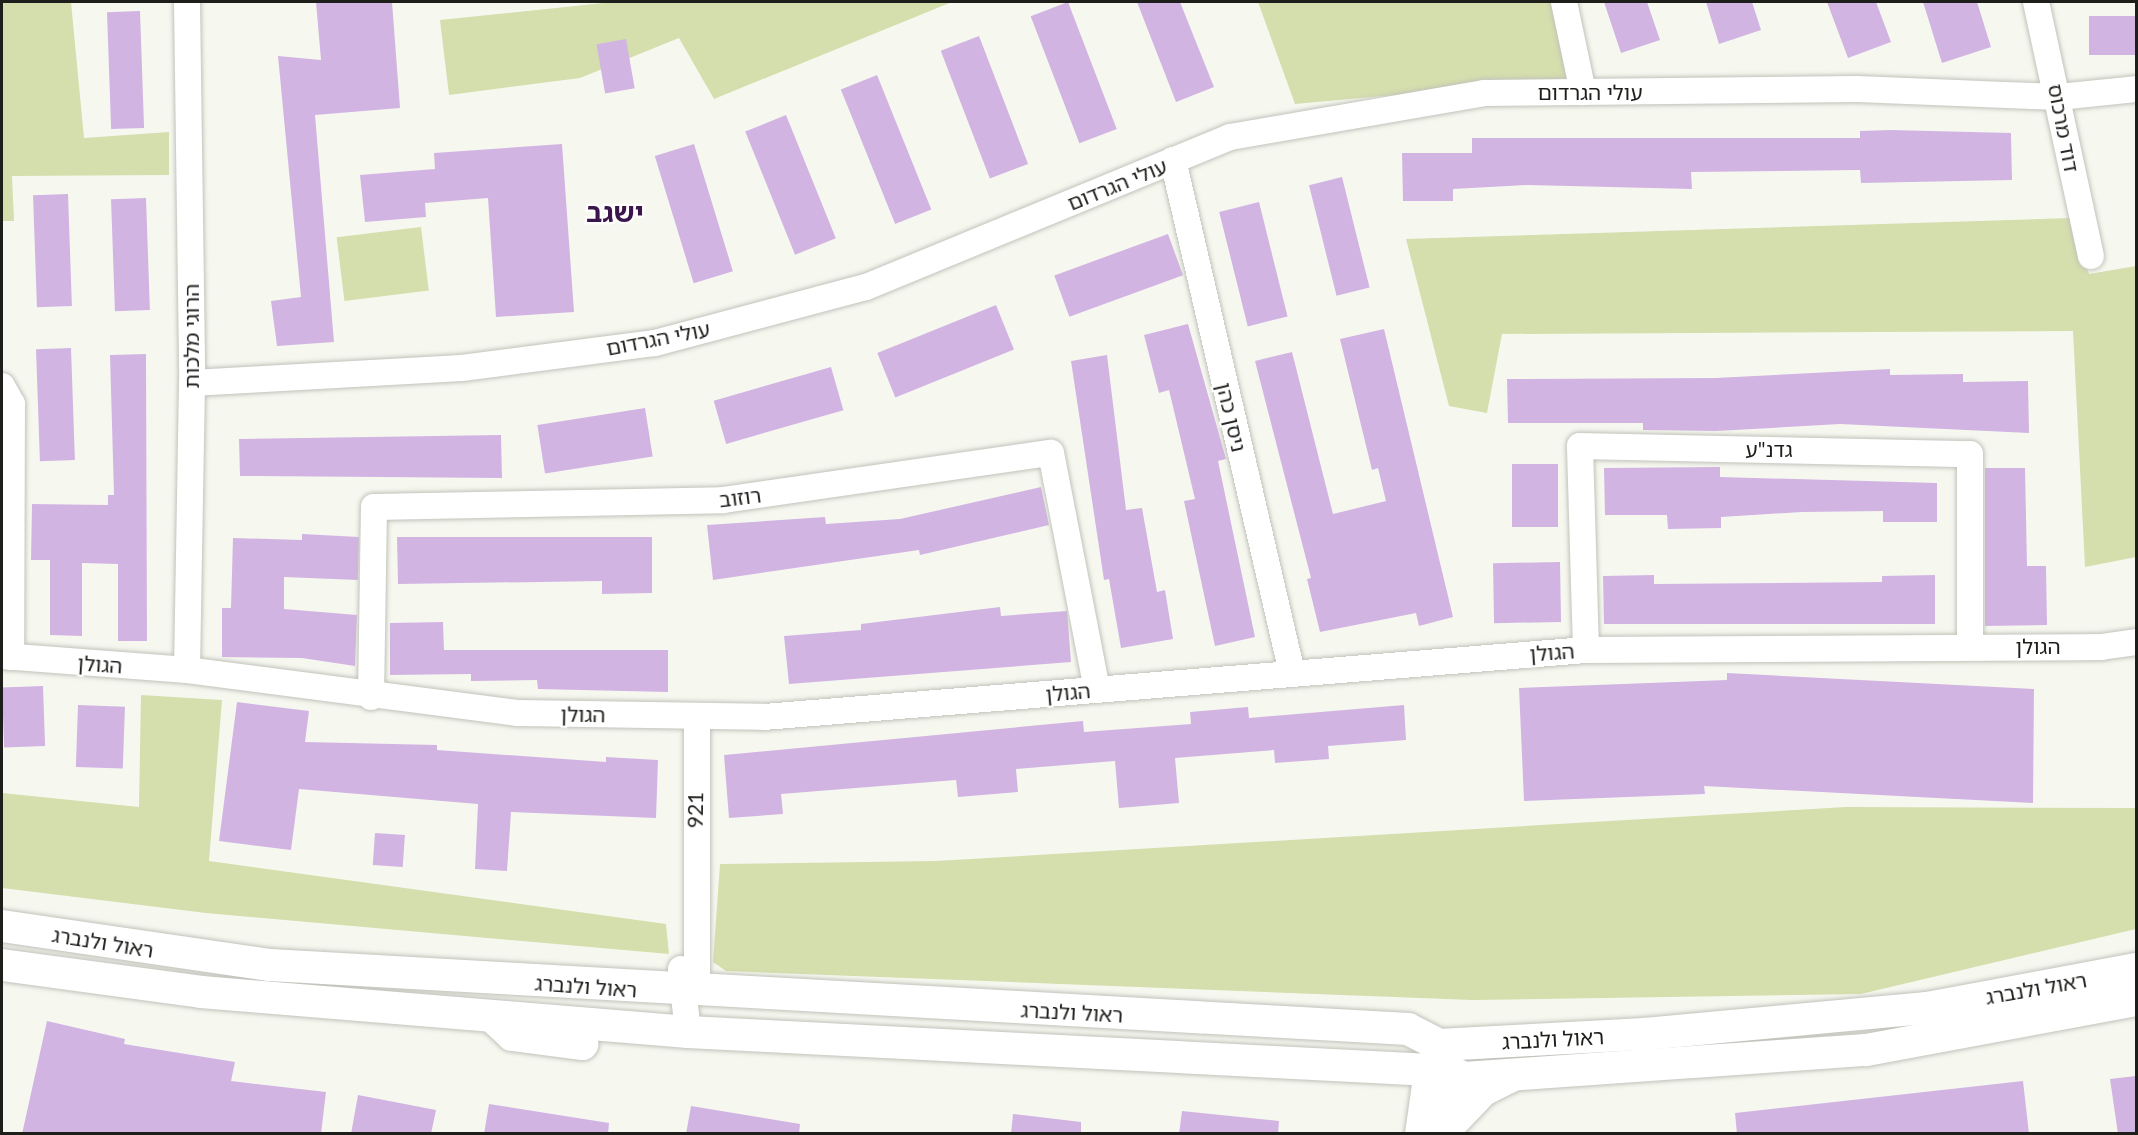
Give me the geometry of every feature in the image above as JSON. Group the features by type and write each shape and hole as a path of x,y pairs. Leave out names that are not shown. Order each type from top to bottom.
{"street":[{"name":"הרוגי מלכות","path":"187,2 192,383 187,670"},
{"path":"1564,2 1583,92"},
{"name":"דוד מרכוס","path":"2036,2 2059,97 2091,256"},
{"name":"עולי הגרדום","path":"192,383 462,368 655,343 866,287 1230,137 1283,125 1484,93 1857,89 2059,97 2136,89"},
{"name":"ניסן כהן","path":"1173,160 1292,674"},
{"path":"2,386 12,404 7,446 6,656"},
{"name":"גדנ\"ע","path":"1586,650 1580,446 1970,454 1970,646"},
{"name":"רוזוב","path":"371,697 374,507 723,500 1051,453 1097,689"},
{"name":"הגולן","path":"6,656 187,670 371,697 517,713 764,717 1586,650 2136,642"},
{"name":"921","path":"688,992 699,929 693,904 697,716"},
{"name":"ראול ולנברג","path":"2,926 270,965 688,992 1408,1029 1438,1063 1464,1078 1866,1050 2136,1000"},
{"name":"ראול ולנברג","path":"2,965 201,992 489,1014 512,1035 529,1040 686,1053 688,1032 1438,1063 1645,1034 1927,1008 2136,969"},
{"path":"688,992 688,1032"},
{"path":"1418,1134 1438,1063"},
{"path":"1438,1063 1440,1134"},
{"path":"1440,1134 1483,1090 1512,1076"}],"green space":[{"path":"2,2 71,2 84,138 169,132 169,175 12,176 14,221 2,221"},
{"path":"613,2 952,2 714,99 679,38 580,78 449,95 440,20"},
{"path":"1258,2 1564,2 1580,78 1295,104"},
{"path":"2070,218 2089,274 2136,266 2136,557 2085,567 2073,331 1502,334 1487,413 1449,406 1406,239"},
{"path":"421,227 429,291 344,301 337,237"},
{"path":"141,695 222,700 209,861 666,924 669,954 206,913 2,888 2,793 139,807"},
{"path":"1846,807 2136,808 2136,929 1861,994 1472,1000 726,971 713,962 720,864 936,861"}],"building":[{"path":"316,2 392,2 400,108 315,115 334,342 277,346 271,301 301,297 278,56 321,60"},
{"path":"1068,2 1117,129 1079,143 1031,16"},
{"path":"1137,2 1180,2 1214,87 1176,102"},
{"path":"1604,2 1647,2 1660,40 1621,53"},
{"path":"1706,2 1752,2 1761,30 1719,44"},
{"path":"1827,2 1876,2 1891,42 1848,58"},
{"path":"1923,2 1977,2 1991,47 1942,63"},
{"path":"140,11 144,128 111,129 107,12"},
{"path":"2089,16 2136,16 2136,55 2089,55"},
{"path":"979,36 1028,164 990,179 941,51"},
{"path":"626,39 635,88 605,93 596,44"},
{"path":"877,75 931,209 895,224 841,90"},
{"path":"786,115 836,238 795,255 745,131"},
{"path":"1860,131 2011,133 2012,180 1861,183 1860,170 1691,172 1692,189 1528,185 1453,189 1453,201 1403,201 1402,153 1472,153 1472,138 1860,138"},
{"path":"562,144 574,312 496,317 488,198 425,203 426,217 365,222 360,175 435,169 434,153"},
{"path":"694,144 733,271 694,283 655,156"},
{"path":"1342,177 1370,288 1337,296 1309,185"},
{"path":"68,194 72,306 37,307 33,195"},
{"path":"146,198 150,310 115,311 111,199"},
{"path":"1259,202 1288,316 1248,326 1219,212"},
{"path":"1168,234 1183,275 1069,317 1054,275"},
{"path":"996,305 1014,350 895,397 877,353"},
{"path":"1188,324 1226,459 1218,461 1255,637 1215,646 1184,501 1195,499 1169,390 1159,393 1144,335"},
{"path":"1384,329 1453,617 1419,626 1416,613 1320,632 1307,579 1311,578 1255,361 1292,352 1333,514 1386,501 1378,468 1372,470 1340,339"},
{"path":"71,348 75,460 40,461 36,349"},
{"path":"146,354 147,641 118,641 118,564 82,563 82,636 50,635 50,560 31,560 32,504 108,505 108,495 114,495 110,355"},
{"path":"1107,355 1126,510 1142,508 1157,592 1165,590 1173,639 1121,648 1109,579 1104,580 1071,361"},
{"path":"831,367 843,410 726,444 714,401"},
{"path":"1890,369 1890,375 1963,374 1963,382 2028,381 2029,433 1840,424 1716,431 1643,430 1643,423 1508,423 1507,379 1715,378"},
{"path":"645,408 653,456 545,473 537,425"},
{"path":"501,435 502,478 240,476 239,439"},
{"path":"1512,464 1558,464 1558,527 1512,527"},
{"path":"1720,467 1720,477 1937,483 1937,522 1883,522 1883,511 1802,512 1721,517 1721,528 1668,529 1667,515 1605,515 1604,468"},
{"path":"1985,468 2025,468 2027,566 2046,566 2047,625 1985,626"},
{"path":"1041,487 1049,525 920,555 919,550 713,580 707,525 825,517 826,524 900,519"},
{"path":"302,534 359,537 358,580 284,577 284,609 357,615 355,666 302,658 222,657 222,608 231,608 233,538 302,540"},
{"path":"397,537 652,537 652,593 602,594 602,581 398,584"},
{"path":"1560,562 1561,622 1494,623 1493,563"},
{"path":"1654,575 1654,584 1882,582 1882,576 1935,575 1935,624 1604,624 1603,576"},
{"path":"1000,607 1001,616 1067,611 1071,662 789,684 784,636 861,630 861,624"},
{"path":"443,622 444,650 668,650 668,692 538,689 537,680 471,681 471,674 390,675 390,623"},
{"path":"1727,673 2034,689 2033,803 1704,786 1705,794 1524,801 1519,688 1727,680"},
{"path":"43,686 45,746 4,747 2,687"},
{"path":"237,702 309,711 305,742 437,745 437,750 606,762 606,757 658,760 656,818 511,812 507,871 475,869 478,804 299,789 291,850 219,841"},
{"path":"78,705 125,707 123,769 76,767"},
{"path":"1404,705 1406,740 1328,746 1329,759 1275,763 1274,750 1175,758 1179,803 1119,808 1115,761 1016,769 1018,792 958,797 956,780 781,794 783,814 729,818 724,755 1083,721 1084,732 1191,724 1190,712 1248,707 1249,718"},
{"path":"375,833 405,835 403,867 373,865"},
{"path":"47,1021 125,1039 124,1044 235,1062 231,1081 326,1092 321,1134 22,1134"},
{"path":"2136,1076 2136,1134 2118,1134 2110,1079"},
{"path":"2023,1081 2029,1134 1737,1134 1735,1113"},
{"path":"358,1095 436,1110 431,1134 351,1134"},
{"path":"489,1104 609,1123 608,1134 484,1134"},
{"path":"691,1106 800,1124 799,1134 686,1134"},
{"path":"1182,1111 1279,1121 1278,1134 1179,1134"},
{"path":"1013,1114 1081,1122 1081,1134 1011,1134"}],"district":[{"name":"ישגב","path":"615,212"}]}
